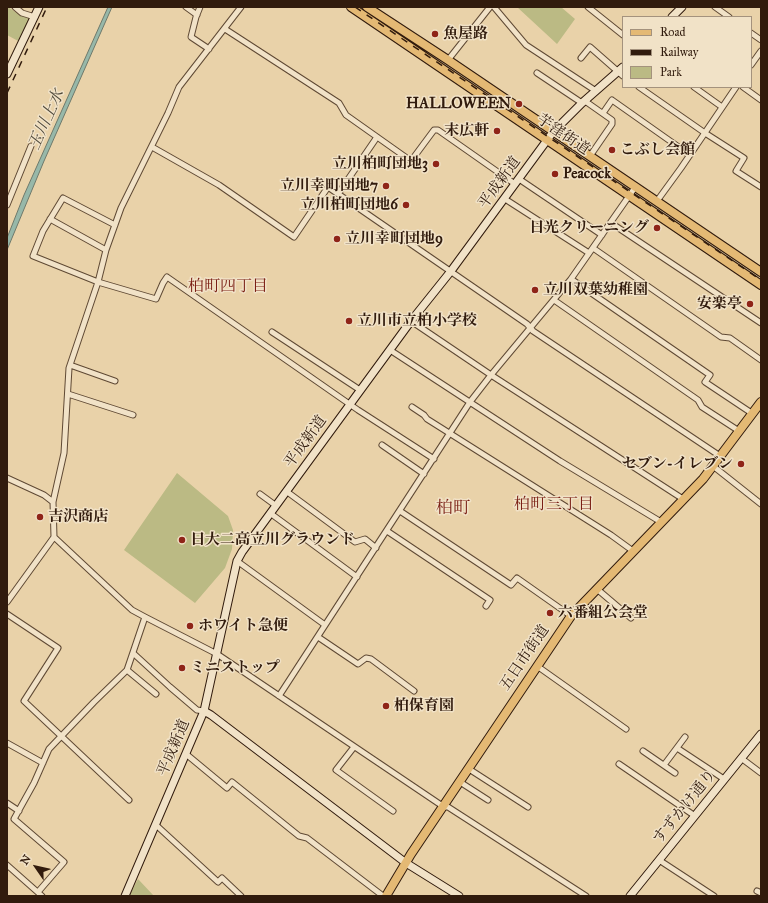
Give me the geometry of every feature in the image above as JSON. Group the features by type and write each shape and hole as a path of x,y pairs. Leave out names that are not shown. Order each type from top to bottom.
{"main road":[{"name":"芋窪街道","path":"368,7 636,186 761,272"},
{"name":"芋窪街道","path":"352,9 761,285"},
{"name":"五日市街道","path":"385,896 571,616 703,479 761,402"}],"street":[{"path":"15,7 22,13 35,17"},
{"path":"7,74 39,7"},
{"path":"186,7 197,15"},
{"path":"200,7 191,37 208,49"},
{"path":"7,602 54,537 53,502 64,453 70,365 98,282 106,250 121,208 152,147 179,87 241,7"},
{"path":"448,60 490,7"},
{"path":"494,7 526,45 596,91"},
{"path":"588,7 622,34"},
{"path":"673,16 682,7"},
{"path":"715,7 728,16"},
{"path":"225,29 339,103 346,115 411,161 434,130 438,130 602,235"},
{"path":"752,34 761,40"},
{"path":"581,58 590,47 621,72"},
{"path":"752,64 761,51"},
{"name":"平成新道","path":"125,896 204,711 237,561 242,552 411,321 451,271 554,132 583,102 621,72"},
{"path":"537,73 612,120 612,124 590,156"},
{"path":"641,88 744,158 736,171 761,187"},
{"path":"695,88 722,107"},
{"path":"657,201 735,88"},
{"path":"744,88 761,100"},
{"path":"603,113 612,100 690,155"},
{"path":"338,194 377,137"},
{"path":"7,205 31,146"},
{"path":"152,147 219,185 294,237 328,187 527,324 533,331 720,456"},
{"path":"279,696 387,532 470,402 571,279 636,186"},
{"path":"115,225 62,198 43,231 33,256 98,282 156,299 167,277 350,404 434,458"},
{"path":"505,199 589,253"},
{"path":"50,219 106,250"},
{"path":"611,223 761,323"},
{"path":"593,248 721,337 730,338 761,360"},
{"path":"571,279 710,375 705,382 752,414"},
{"path":"554,300 698,400 702,407 739,431"},
{"path":"411,321 491,375 683,499"},
{"path":"272,332 360,390"},
{"path":"390,350 560,461 661,522"},
{"path":"70,365 115,381"},
{"path":"68,394 133,415"},
{"path":"412,407 450,434 611,535 633,552"},
{"path":"382,445 424,474"},
{"path":"713,466 761,504"},
{"path":"7,478 44,495 53,502"},
{"path":"286,491 355,542 364,540 376,548"},
{"path":"260,494 275,505"},
{"path":"400,511 511,585 518,578 571,616"},
{"path":"270,513 357,577"},
{"path":"387,532 490,600 486,606"},
{"path":"54,537 122,601 145,618 217,654 444,807 448,807 586,896"},
{"path":"237,561 326,625"},
{"path":"596,589 631,618"},
{"path":"7,614 58,648 24,701 129,800"},
{"path":"7,865 40,894 64,862 14,819 34,783 49,749 127,670 145,618"},
{"path":"318,637 358,664 366,658 371,658 414,691"},
{"path":"133,653 197,710 204,711 211,715 406,864 459,896"},
{"path":"537,666 626,730"},
{"path":"127,670 156,694"},
{"name":"すずかけ通り","path":"630,896 761,734"},
{"path":"664,765 685,736"},
{"path":"7,743 42,763"},
{"path":"354,747 336,770 393,811"},
{"path":"677,748 724,779"},
{"path":"643,751 675,773"},
{"path":"186,754 227,788 232,782 299,836 308,838 385,896"},
{"path":"741,758 761,773"},
{"path":"619,764 695,816"},
{"path":"468,769 528,807"},
{"path":"460,782 488,800"},
{"path":"7,803 19,811"},
{"path":"156,825 218,882 222,878 241,896"},
{"path":"659,860 714,896"}],"green space":[{"path":"8,7 20,15 31,19 20,42 7,35"},
{"path":"517,7 561,7 575,19 557,44"},
{"name":"日大二高立川グラウンド","path":"177,473 228,516 233,530 232,549 225,568 195,603 124,550"},
{"path":"138,879 154,896 129,896"}],"shaded area":[{"path":"108,7 112,7 44,161 7,250 7,238 24,195"}],"railway":[{"path":"7,93 47,7"},
{"path":"355,7 761,280"}],"place":[{"name":"魚屋路","path":"435,34"},
{"name":"HALLOWEEN","path":"519,104"},
{"name":"末広軒","path":"497,131"},
{"name":"こぶし会館","path":"612,150"},
{"name":"立川柏町団地3","path":"436,164"},
{"name":"Peacock","path":"555,174"},
{"name":"立川幸町団地7","path":"386,186"},
{"name":"立川柏町団地6","path":"406,205"},
{"name":"日光クリーニング","path":"657,228"},
{"name":"立川幸町団地9","path":"337,239"},
{"name":"立川双葉幼稚園","path":"535,290"},
{"name":"安楽亭","path":"750,304"},
{"name":"立川市立柏小学校","path":"349,321"},
{"name":"セブン-イレブン","path":"741,464"},
{"name":"吉沢商店","path":"40,517"},
{"name":"日大二高立川グラウンド","path":"182,540"},
{"name":"六番組公会堂","path":"550,613"},
{"name":"ホワイト急便","path":"190,626"},
{"name":"ミニストップ","path":"182,668"},
{"name":"柏保育園","path":"386,706"}],"district":[{"name":"柏町四丁目","path":"228,287"},
{"name":"柏町三丁目","path":"554,505"},
{"name":"柏町","path":"453,509"}],"water label":[{"name":"玉川上水","path":"47,120"}]}
